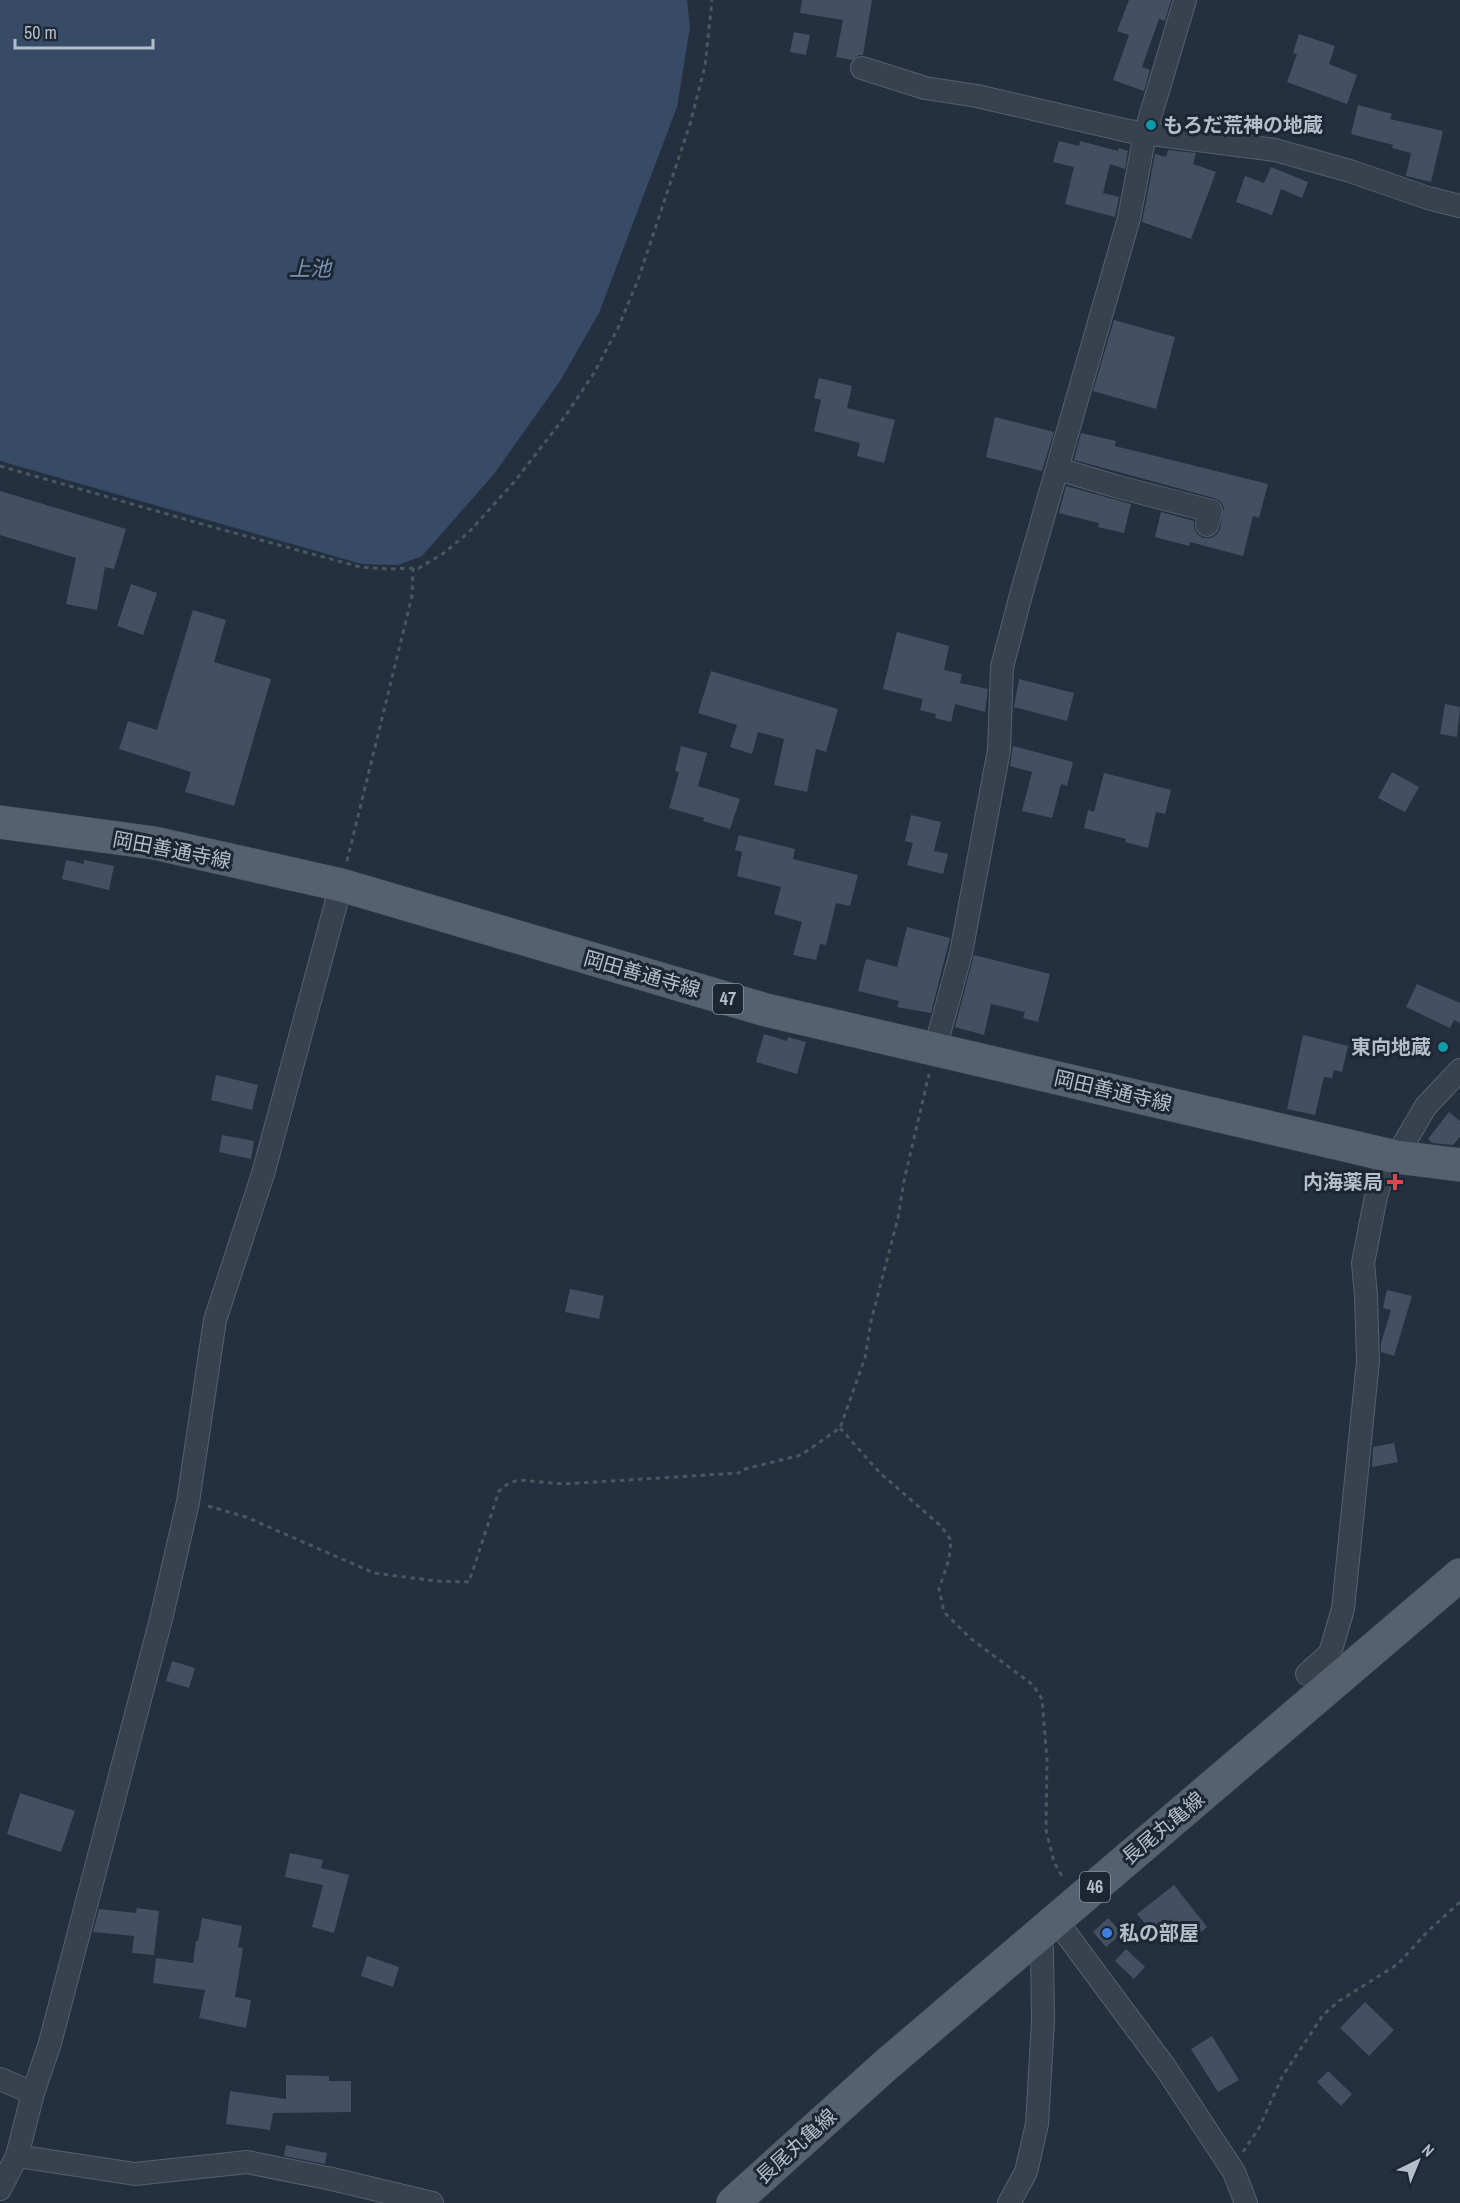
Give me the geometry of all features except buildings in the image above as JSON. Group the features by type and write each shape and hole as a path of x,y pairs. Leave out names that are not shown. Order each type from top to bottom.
{"main road":[{"name":"岡田善通寺線","path":"0,822 154,843 341,885 766,1010 1396,1157 1460,1165"},
{"name":"長尾丸亀線","path":"733,2203 886,2065 1055,1920 1338,1663 1460,1575"}],"street":[{"path":"935,1049 961,953 999,750 1002,667 1129,219 1145,134 1185,0"},
{"path":"862,68 925,88 977,96 1145,134 1275,150 1460,206"},
{"path":"1058,469 1211,511"},
{"path":"0,2189 17,2156 33,2093 53,2031 161,1619 193,1476 215,1320 263,1174 341,885"},
{"path":"1307,1674 1338,1663 1368,1361 1363,1263 1376,1196 1386,1165 1396,1157 1426,1106 1460,1070"},
{"path":"1009,2203 1026,2172 1037,2124 1043,2022 1042,1949 1055,1920 1165,2067 1234,2172 1246,2203"},
{"path":"0,2079 33,2093"},
{"path":"17,2156 135,2174 247,2162 432,2203"}],"path":[{"path":"0,466 360,567 419,568 444,553 469,532 515,480 566,415 594,373 618,328 638,280 690,124 705,66 712,0"},
{"path":"341,885 412,596 413,568"},
{"path":"207,1506 246,1517 374,1573 436,1581 469,1582 500,1491 509,1483 519,1480 563,1484 739,1473 741,1470 801,1455 840,1428 865,1358 871,1321 898,1218 904,1182 935,1049"},
{"path":"840,1428 880,1473 941,1526 951,1540 949,1560 939,1589 944,1612 970,1638 1033,1685 1042,1698 1047,1760 1046,1830 1054,1862 1055,1920"},
{"path":"1234,2172 1243,2152 1259,2128 1282,2077 1323,2015 1339,2001 1398,1964 1428,1931 1460,1902"}],"water":[{"name":"上池","path":"0,0 687,0 690,27 677,107 599,313 560,381 494,474 422,556 398,565 362,564 0,461"}],"place":[{"name":"もろだ荒神の地蔵","path":"1151,125"},
{"name":"東向地蔵","path":"1443,1047"},
{"name":"内海薬局","path":"1395,1182"},
{"name":"私の部屋","path":"1107,1933"}]}
